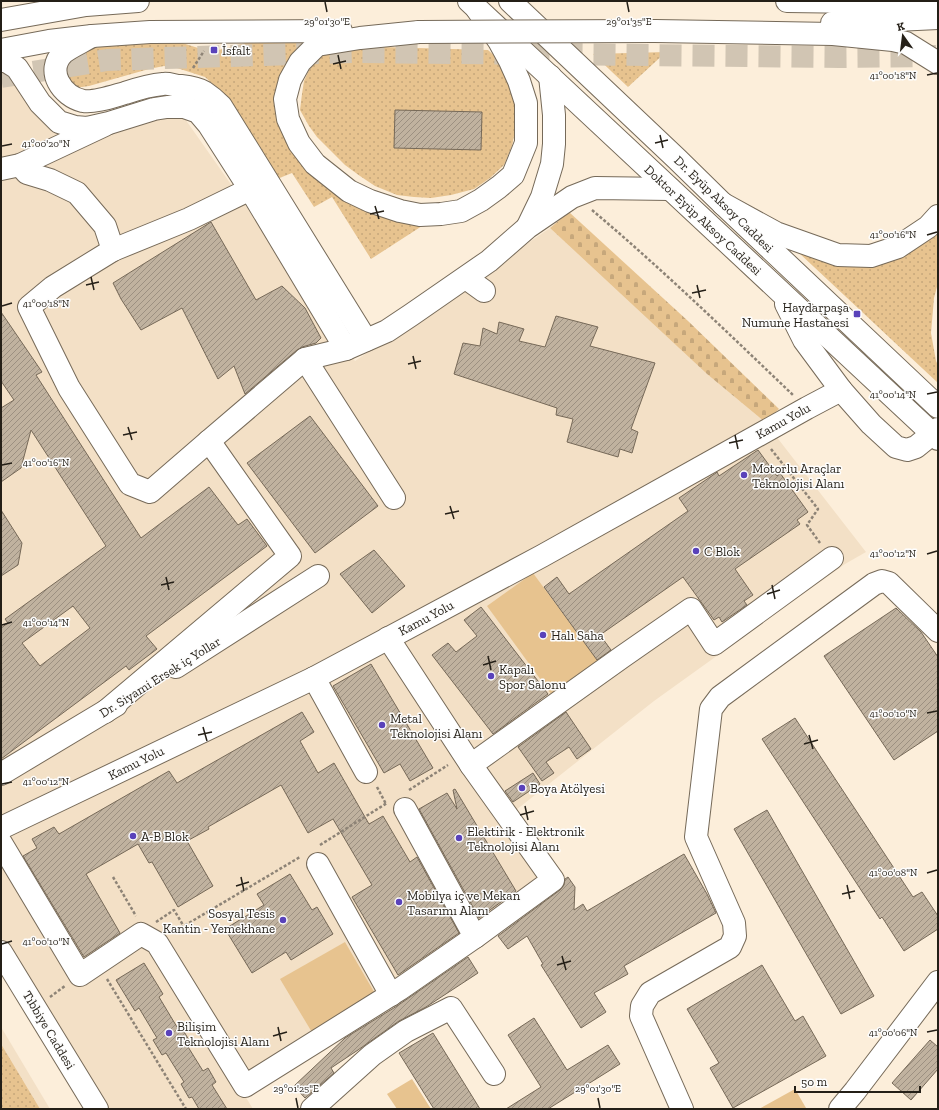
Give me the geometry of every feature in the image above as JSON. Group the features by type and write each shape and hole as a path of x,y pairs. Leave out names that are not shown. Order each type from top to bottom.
{"main road":[{"path":"1,20 86,5 138,1"},
{"name":"Dr. Eyüp Aksoy Caddesi","path":"510,1 938,406"},
{"path":"787,1 938,3"},
{"path":"419,32 360,38 317,45 300,62 290,80 285,99 288,119 299,143 316,164 349,191 370,202 420,215 461,211 481,200 513,175 526,143 526,103 519,81 499,41 473,5"},
{"name":"Doktor Eyüp Aksoy Caddesi","path":"473,5 780,292 936,434"},
{"path":"655,31 938,18"},
{"path":"1,50 48,41 92,36 158,32 655,31 833,34 878,38 906,43 938,63"},
{"path":"92,36 64,53 57,63 55,76 59,85 68,94 85,102 113,97 136,89 164,84 192,87 204,92 221,106 259,185 346,349"},
{"path":"878,38 906,51 930,66 938,74"},
{"path":"1,61 6,61 17,68 40,102 59,122 75,127 87,128 154,109 167,107 184,107 198,112 259,185 366,340"},
{"path":"528,227 542,197 552,164 554,115 550,76"},
{"path":"10,167 109,123"},
{"path":"10,167 50,180 77,193 105,226 113,250"},
{"path":"259,185 189,219 113,250 52,287 29,307 69,388 130,484 150,492 305,359 346,349 387,331 466,278 489,261 528,227 572,197 595,188 670,188"},
{"path":"723,204 776,233 838,255 871,256 898,247 928,227 938,216"},
{"path":"466,278 484,291"},
{"path":"780,292 804,340 841,390 871,424 896,447 907,450 916,447 936,434"},
{"path":"305,359 394,498"},
{"name":"Kamu Yolu","path":"1,828 314,678 542,556 759,434 841,390"},
{"path":"105,712 290,556 209,441"},
{"path":"471,765 622,657 691,610 714,644 832,558"},
{"name":"Dr. Siyami Ersek iç Yollar","path":"1,774 105,712 318,576"},
{"path":"682,1109 641,1016 642,1006 650,993 730,947 735,936 734,923 696,837 711,709 720,697 874,584 882,581 889,583 938,631"},
{"path":"1,843 80,975 141,934 157,943 245,1086 391,995 475,937 553,880 471,765 388,638"},
{"path":"314,678 372,780"},
{"path":"396,806 475,937"},
{"path":"318,864 391,995"},
{"name":"Tıbbiye Caddesi","path":"1,952 97,1109"},
{"path":"840,1109 938,982"},
{"path":"312,1109 372,1055 406,1031 450,1008 494,1074"}],"path":[{"path":"588,207 628,240 680,287 807,408"},
{"path":"759,434 818,510 807,525 832,558"},
{"path":"372,780 396,806"},
{"path":"113,877 138,918"},
{"path":"174,910 183,925"},
{"path":"98,964 186,1109"}],"shaded area":[{"path":"1,70 5,70 44,123 66,131 183,116 355,361 550,228 707,374 765,422 866,552 845,564 654,701 516,810 566,877 242,1091 253,1109 107,1109 1,937"},
{"path":"1,1027 50,1109 1,1109"}],"green space":[{"path":"265,38 305,42 297,49 286,66 280,124 376,210 422,226 371,259 332,197 314,207 292,173 277,179 218,89 205,77 177,68 164,66 89,86 75,88 69,85 60,64 77,49 168,41 179,42 211,52"},
{"path":"382,47 488,50 499,60 514,92 516,126 512,146 504,165 490,178 474,189 451,195 431,198 397,195 375,186 360,176 345,165 317,137 300,110 304,81 309,70 327,51"},
{"path":"666,52 628,87 593,54"},
{"path":"569,212 688,321 779,409 765,422 707,374 550,228"},
{"path":"938,228 938,283 934,298 931,333 938,365 938,383 798,252 797,247 834,258"},
{"name":"Halı Saha","path":"533,573 600,664 554,698 487,606"},
{"path":"345,942 377,997 313,1034 280,979"},
{"path":"1,1044 40,1109 1,1109"},
{"path":"412,1079 431,1109 397,1109 387,1094"},
{"path":"795,1089 806,1108 805,1109 759,1109"}],"building":[{"path":"395,110 482,112 481,150 394,148"},
{"path":"211,222 256,300 282,286 305,308 321,338 316,343 297,350 245,394 234,366 218,379 182,308 141,330 121,299 113,283"},
{"path":"1,312 42,372 36,375 141,538 209,487 238,525 247,519 267,546 146,636 157,649 129,670 126,666 1,759 1,628 8,623 5,619 106,546 31,430 21,468 1,482 1,408 14,400 1,381","holes":["73,606 90,628 40,666 22,643"]},
{"path":"556,316 598,327 590,346 655,363 631,429 638,432 632,453 620,449 618,457 567,442 573,419 556,415 557,408 454,374 463,343 480,346 483,328 497,334 499,322 524,329 519,341 545,347"},
{"path":"310,416 378,506 315,553 247,463"},
{"name":"C Blok","path":"758,450 777,476 780,473 808,512 797,520 800,524 735,569 753,595 744,601 747,605 722,622 719,617 714,620 683,577 600,635 611,650 597,660 544,587 557,577 569,594 688,511 679,498 717,472 719,476"},
{"path":"1,510 22,543 18,565 1,576"},
{"path":"374,550 405,586 372,613 340,574"},
{"name":"Kapalı Spor Salonu","path":"481,607 548,694 493,734 432,655 448,643 456,652 477,636 464,620"},
{"path":"896,608 921,632 938,657 938,731 894,760 824,656"},
{"name":"Metal Teknolojisi Alanı","path":"371,664 433,768 410,781 400,764 384,773 333,686"},
{"name":"A-B Blok","path":"302,712 314,732 300,741 318,773 334,763 369,824 383,816 410,862 417,857 459,933 398,975 352,897 372,885 333,819 308,833 281,785 208,827 209,829 187,841 213,886 178,907 152,862 149,863 138,844 86,874 120,933 84,957 23,856 37,848 32,839 54,827 59,834 169,771 177,783"},
{"path":"566,712 591,749 577,759 569,747 546,762 554,773 542,781 518,747"},
{"path":"795,718 913,897 922,892 938,916 938,929 904,951 882,917 880,919 762,739"},
{"name":"Boya Atölyesi","path":"533,773 540,784 513,802 505,791"},
{"name":"Elektirik - Elektronik Teknolojisi Alanı","path":"455,789 516,891 479,918 419,809 447,793 457,809 453,790"},
{"path":"767,810 874,996 841,1014 734,829"},
{"path":"684,854 716,913 624,966 628,974 594,993 606,1012 581,1028 541,965 543,964 527,936 508,949 498,936 560,890 564,885 565,879 568,877 575,887 574,910 583,904 587,911"},
{"name":"Sosyal Tesis Kantin - Yemekhane","path":"290,874 312,910 317,907 333,934 291,960 286,952 252,973 225,929 264,905 257,894"},
{"path":"468,957 478,973 426,1007 399,1021 331,1068 334,1073 305,1098 294,1086 345,1038 397,1006"},
{"name":"Bilişim Teknolojisi Alanı","path":"144,963 163,994 159,997 177,1027 180,1025 189,1040 185,1042 203,1071 208,1068 216,1082 212,1085 227,1109 199,1109 192,1097 189,1098 181,1084 184,1082 166,1053 162,1055 153,1040 157,1038 139,1008 135,1011 116,980"},
{"path":"762,965 795,1021 803,1016 826,1056 733,1108 710,1068 719,1063 687,1009"},
{"path":"534,1018 567,1070 608,1045 620,1064 548,1109 506,1109 541,1087 508,1035"},
{"path":"433,1033 480,1109 434,1109 399,1053"},
{"path":"930,1040 938,1047 938,1069 911,1100 892,1083"}],"tunnel":[{"path":"1,77 107,60 352,52 839,57 936,56"}],"place":[{"name":"İsfalt","path":"214,50"},
{"name":"Haydarpaşa Numune Hastanesi","path":"857,314"},
{"name":"Motorlu Araçlar Teknolojisi Alanı","path":"744,475"},
{"name":"C Blok","path":"696,551"},
{"name":"Halı Saha","path":"543,635"},
{"name":"Kapalı Spor Salonu","path":"491,676"},
{"name":"Metal Teknolojisi Alanı","path":"382,725"},
{"name":"Boya Atölyesi","path":"522,788"},
{"name":"A-B Blok","path":"133,836"},
{"name":"Elektirik - Elektronik Teknolojisi Alanı","path":"459,838"},
{"name":"Mobilya iç ve Mekan Tasarımı Alanı","path":"399,902"},
{"name":"Sosyal Tesis Kantin - Yemekhane","path":"283,920"},
{"name":"Bilişim Teknolojisi Alanı","path":"169,1033"}]}
